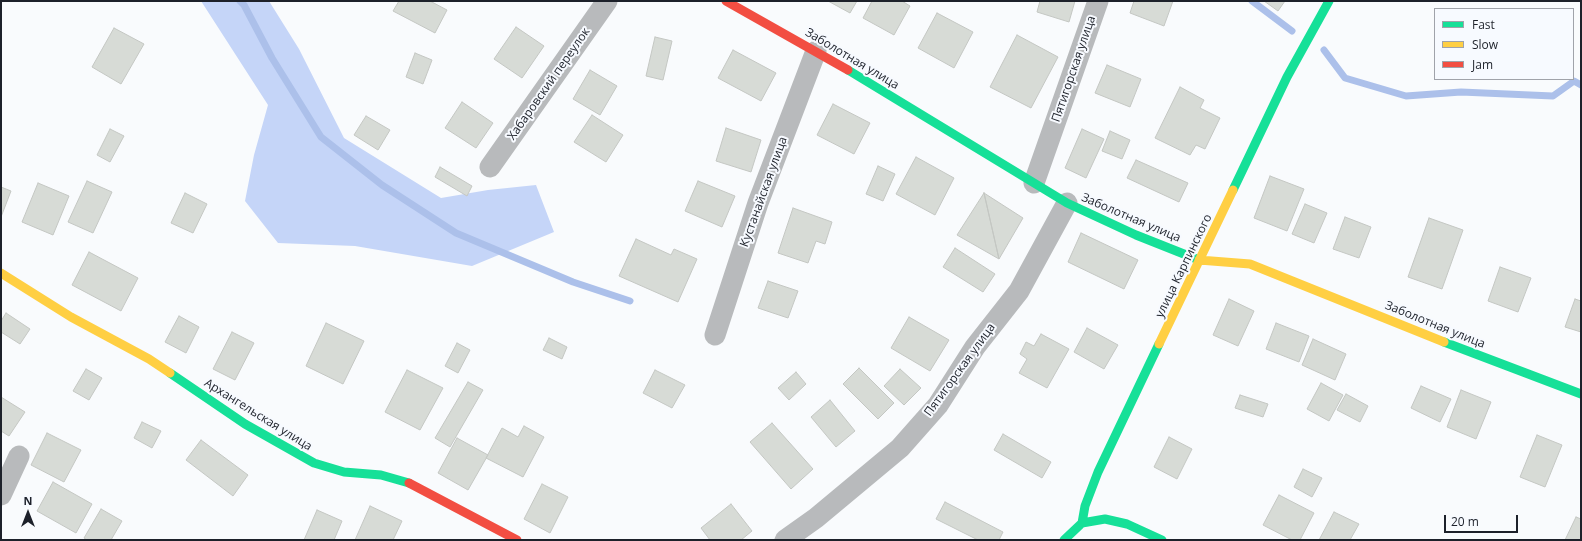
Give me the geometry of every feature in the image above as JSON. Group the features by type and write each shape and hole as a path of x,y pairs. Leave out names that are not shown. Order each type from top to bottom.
{"street":[{"name":"Хабаровский переулок","path":"490,167 607,1"},
{"name":"Заболотная улица","path":"726,1 816,50 1067,203 1136,235 1200,260 1250,264 1456,347 1581,394"},
{"name":"Пятигорская улица","path":"1034,183 1098,1"},
{"name":"улица Карпинского","path":"1082,523 1085,506 1098,472 1287,77 1329,1"},
{"name":"Кустанайская улица","path":"715,335 758,203 816,50"},
{"name":"Пятигорская улица","path":"785,540 816,518 900,448 938,405 975,347 1019,291 1067,203"},
{"name":"Архангельская улица","path":"1,273 71,317 149,359 245,424 314,463 344,472 381,474 407,482 517,540"},
{"path":"1,495 19,456"},
{"path":"1064,540 1082,523 1105,519 1117,520 1162,540"}],"shaded area":[{"path":"201,1 269,1 299,49 344,138 441,198 488,190 536,185 554,232 472,266 355,246 278,243 245,201 254,155 268,105"}],"building":[{"path":"399,1 430,1 447,10 435,33 393,11"},
{"path":"828,1 857,1 850,13"},
{"path":"872,1 902,1 910,6 894,35 863,18"},
{"path":"1040,1 1075,1 1069,22 1037,12"},
{"path":"1134,1 1173,1 1164,26 1130,13"},
{"path":"1264,1 1285,1 1278,11"},
{"path":"937,13 973,32 954,68 918,48"},
{"path":"516,27 544,46 522,78 494,59"},
{"path":"114,28 144,44 121,84 92,67"},
{"path":"1017,35 1058,57 1031,108 990,87"},
{"path":"655,37 672,41 663,80 646,76"},
{"path":"733,50 776,73 761,101 718,78"},
{"path":"415,53 432,60 423,84 406,77"},
{"path":"1107,65 1141,79 1130,107 1095,93"},
{"path":"590,70 617,86 600,115 573,99"},
{"path":"1180,87 1204,100 1200,108 1220,118 1205,149 1196,145 1190,155 1155,138"},
{"path":"462,102 493,123 476,148 445,128"},
{"path":"833,104 870,123 854,154 817,135"},
{"path":"592,115 623,135 606,162 574,142"},
{"path":"366,116 390,130 378,150 354,135"},
{"path":"726,128 761,140 751,172 716,161"},
{"path":"110,129 124,136 110,162 97,155"},
{"path":"1082,129 1104,139 1086,178 1065,168"},
{"path":"1110,131 1130,140 1122,159 1102,151"},
{"path":"916,157 954,178 935,215 896,194"},
{"path":"1136,160 1188,183 1179,202 1127,178"},
{"path":"878,166 895,174 883,201 866,194"},
{"path":"440,167 472,186 467,196 435,177"},
{"path":"1270,176 1304,189 1287,231 1254,218"},
{"path":"87,181 112,192 93,233 68,222"},
{"path":"698,181 735,196 722,227 685,211"},
{"path":"38,183 69,196 53,235 22,222"},
{"path":"1,187 11,191 1,217"},
{"path":"185,193 207,204 193,233 171,223"},
{"path":"984,193 999,259 957,235"},
{"path":"984,193 1023,218 999,259"},
{"path":"1305,204 1327,213 1314,243 1292,234"},
{"path":"793,208 832,222 825,244 816,241 808,263 778,253"},
{"path":"1345,217 1371,227 1359,258 1333,249"},
{"path":"1429,218 1463,230 1442,289 1408,277"},
{"path":"1081,233 1138,260 1124,289 1068,262"},
{"path":"636,239 671,255 674,249 697,259 678,302 619,276"},
{"path":"955,248 995,274 983,292 943,267"},
{"path":"89,252 138,278 121,311 72,285"},
{"path":"1500,267 1531,278 1518,312 1488,301"},
{"path":"768,281 798,291 788,318 758,308"},
{"path":"1229,299 1254,311 1238,346 1213,335"},
{"path":"1575,299 1581,301 1581,332 1565,327"},
{"path":"6,313 30,329 20,344 1,332 1,321"},
{"path":"179,316 199,327 186,353 165,342"},
{"path":"909,317 949,340 930,371 891,348"},
{"path":"326,323 364,341 343,384 306,366"},
{"path":"1276,323 1309,336 1299,362 1266,349"},
{"path":"1087,328 1118,345 1104,369 1074,352"},
{"path":"232,332 254,343 235,380 213,369"},
{"path":"1041,334 1069,349 1047,388 1019,373 1027,359 1020,354 1026,342 1034,346"},
{"path":"549,338 567,347 562,359 543,350"},
{"path":"1313,339 1346,354 1335,380 1302,365"},
{"path":"457,343 470,350 458,373 445,366"},
{"path":"859,368 894,403 878,419 843,384"},
{"path":"86,369 102,378 89,400 73,391"},
{"path":"900,369 921,388 904,405 884,386"},
{"path":"407,370 443,388 420,430 385,412"},
{"path":"655,370 685,385 672,408 643,393"},
{"path":"796,372 806,384 789,400 778,388"},
{"path":"468,382 483,390 450,447 435,438"},
{"path":"1321,383 1343,395 1329,421 1307,409"},
{"path":"1421,386 1451,399 1440,422 1411,408"},
{"path":"1461,390 1491,402 1476,439 1447,427"},
{"path":"1346,394 1368,406 1360,422 1337,410"},
{"path":"1240,395 1268,404 1263,417 1235,408"},
{"path":"1,397 25,412 9,436 1,431"},
{"path":"830,400 855,431 836,447 811,417"},
{"path":"142,422 161,431 152,448 134,438"},
{"path":"772,423 813,469 791,489 750,442"},
{"path":"524,426 544,437 523,477 486,458 502,428 518,437"},
{"path":"47,433 81,450 64,482 31,465"},
{"path":"1003,434 1051,462 1042,478 994,450"},
{"path":"1537,435 1562,445 1545,487 1520,477"},
{"path":"1169,437 1192,449 1177,479 1154,467"},
{"path":"457,438 488,455 468,490 438,473"},
{"path":"201,440 248,475 233,496 186,460"},
{"path":"1303,469 1322,478 1312,497 1294,487"},
{"path":"53,482 92,504 76,533 37,511"},
{"path":"542,484 568,497 550,533 524,519"},
{"path":"1279,495 1314,513 1300,540 1292,540 1263,525"},
{"path":"945,502 1003,532 999,540 978,540 936,519"},
{"path":"731,504 752,531 741,540 710,540 701,528"},
{"path":"370,506 402,521 393,540 355,540"},
{"path":"101,509 122,521 111,540 87,540 84,538"},
{"path":"317,510 342,521 334,540 304,540"},
{"path":"1334,512 1359,524 1350,540 1319,540"},
{"path":"1576,517 1581,519 1581,540 1565,540"}],"waterway":[{"path":"240,1 244,5 272,58 321,137 382,185 456,233 573,282 630,301"},
{"path":"1252,1 1292,31"},
{"path":"1324,50 1345,78 1406,96 1461,92 1553,96 1574,81 1581,85"}],"traffic: fast":[{"path":"1233,190 1287,77 1329,1"},
{"path":"848,70 1067,203 1136,235 1199,260"},
{"path":"1444,342 1581,394"},
{"path":"1082,523 1085,506 1098,472 1159,344"},
{"path":"170,373 245,424 314,463 344,472 381,475 409,483"},
{"path":"1064,540 1082,523 1105,519 1127,524 1162,540"}],"traffic: slow":[{"path":"1159,344 1233,190"},
{"path":"1199,260 1250,264 1444,342"},
{"path":"1,273 71,317 149,359 170,373"}],"traffic: jam":[{"path":"726,1 848,70"},
{"path":"409,483 517,540"}]}
